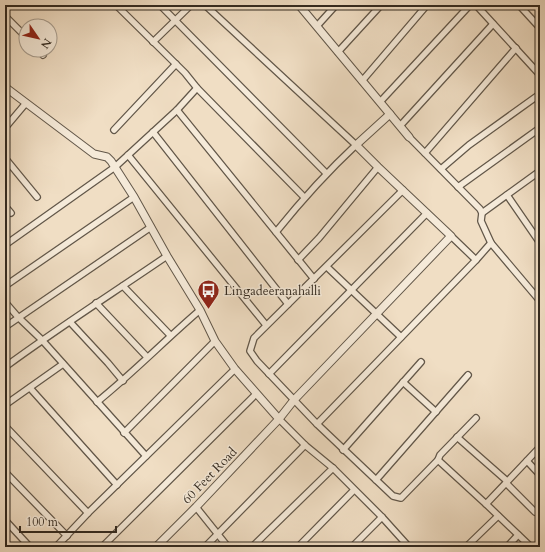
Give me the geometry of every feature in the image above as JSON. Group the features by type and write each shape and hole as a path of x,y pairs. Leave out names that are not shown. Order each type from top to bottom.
{"street":[{"path":"116,5 185,73 197,88 304,197"},
{"path":"160,5 326,173"},
{"path":"153,42 191,5"},
{"path":"205,5 356,145 476,260"},
{"path":"299,5 400,126 480,209 482,213 481,221 491,243 540,301"},
{"path":"317,26 336,5"},
{"path":"338,52 380,5"},
{"path":"362,81 427,5"},
{"path":"380,102 470,5"},
{"path":"476,5 540,75"},
{"path":"519,5 540,28"},
{"path":"5,16 18,29"},
{"path":"400,126 493,24"},
{"path":"425,153 516,48"},
{"path":"114,130 176,64"},
{"path":"5,87 94,154 107,157 134,197 167,256 200,310 214,341 235,369 278,419 305,445 333,468 408,547"},
{"path":"5,245 115,167 177,110 197,88"},
{"path":"441,169 469,145 540,94"},
{"path":"5,128 26,104"},
{"path":"177,110 314,279"},
{"path":"276,232 304,197 326,173 390,114"},
{"path":"458,187 540,128"},
{"path":"153,132 288,304"},
{"path":"128,155 266,325"},
{"path":"5,158 37,197"},
{"path":"298,260 319,238 378,167"},
{"path":"482,213 539,173"},
{"path":"403,190 327,267 266,325 254,338 250,351 317,424 393,496 401,498 476,418"},
{"path":"507,195 540,243"},
{"path":"5,286 134,197"},
{"path":"5,206 11,213"},
{"path":"270,374 426,213"},
{"path":"5,327 151,227"},
{"name":"60 Feet Road","path":"156,547 196,507 294,400 451,236"},
{"path":"317,424 491,243"},
{"path":"5,367 96,303 167,256"},
{"path":"327,267 401,337"},
{"path":"123,286 170,335"},
{"path":"5,302 42,340 146,456"},
{"path":"96,303 147,357"},
{"path":"97,402 123,380 170,335 200,310"},
{"path":"70,322 123,380"},
{"path":"124,433 214,341"},
{"path":"343,450 420,362"},
{"path":"5,405 63,364"},
{"path":"56,547 88,513 235,369"},
{"path":"376,480 468,375"},
{"path":"404,382 436,412"},
{"path":"30,388 117,485"},
{"path":"102,547 256,394"},
{"path":"5,426 88,513"},
{"path":"457,437 507,482 535,512"},
{"path":"205,547 305,445"},
{"path":"486,504 540,447"},
{"path":"438,460 531,547"},
{"path":"527,461 540,475"},
{"path":"252,547 333,468"},
{"path":"5,472 66,536"},
{"path":"298,547 354,490"},
{"path":"196,507 228,547"},
{"path":"466,547 498,516"},
{"path":"352,547 382,518"},
{"path":"5,520 30,547"},
{"path":"507,547 518,535"}],"place":[{"name":"Lingadeeranahalli","path":"209,310"}]}
